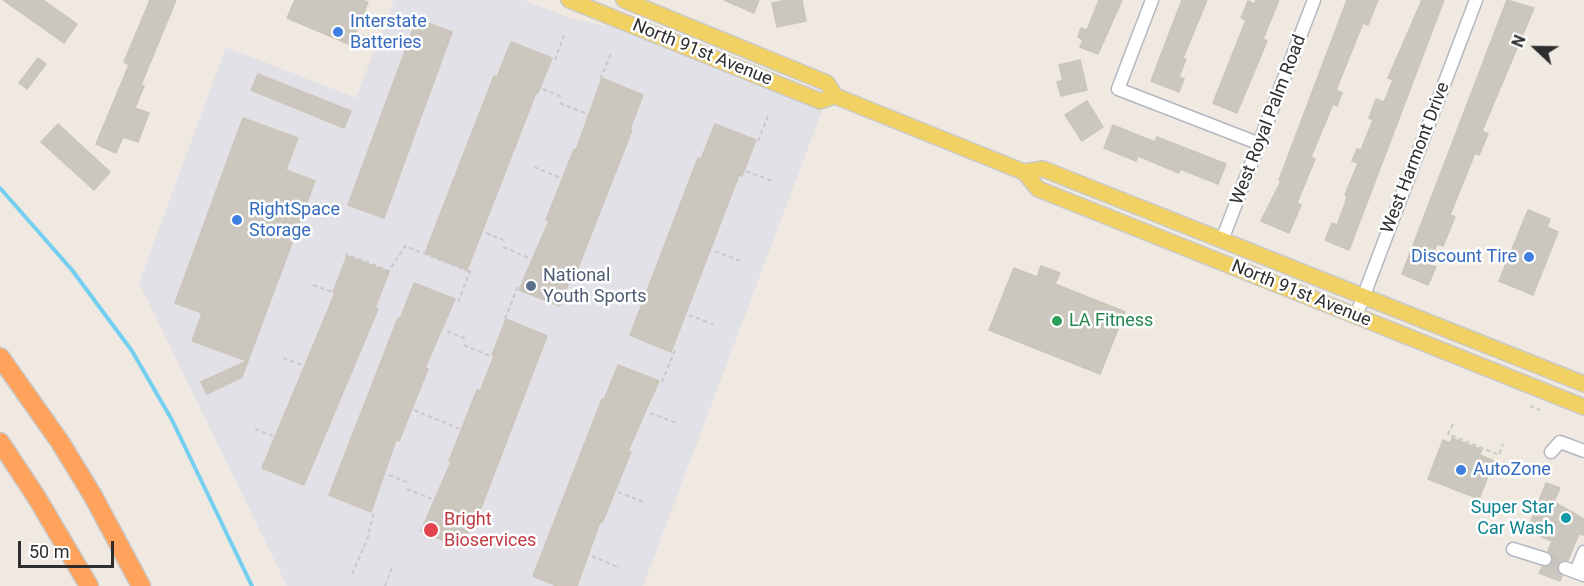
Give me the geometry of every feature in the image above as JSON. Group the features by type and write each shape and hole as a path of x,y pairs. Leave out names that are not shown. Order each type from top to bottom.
{"highway":[{"path":"0,357 66,451 141,586"},
{"path":"0,442 37,498 89,586"}],"main road":[{"name":"North 91st Avenue","path":"569,0 599,5 820,101 835,96"},
{"name":"North 91st Avenue","path":"624,0 827,82 835,96 1024,172 1038,189 1584,407"},
{"name":"North 91st Avenue","path":"1024,172 1043,169 1584,384"},
{"path":"1123,223 1156,226 1203,243 1222,240"},
{"path":"1441,350 1482,357 1538,379 1551,380 1558,374"}],"street":[{"path":"1152,0 1118,89 1260,144"},
{"name":"West Royal Palm Road","path":"1222,240 1314,0"},
{"name":"West Harmont Drive","path":"1356,316 1476,0"},
{"path":"1551,452 1560,442 1584,451"},
{"path":"1513,549 1545,559"},
{"path":"1575,572 1584,552"}],"path":[{"path":"555,60 564,35"},
{"path":"600,79 611,54"},
{"path":"543,89 562,97"},
{"path":"560,103 587,114"},
{"path":"758,141 768,117"},
{"path":"534,167 561,178"},
{"path":"746,171 772,182"},
{"path":"486,233 505,241"},
{"path":"346,257 347,254 389,271 405,246 471,270 458,302"},
{"path":"502,247 529,258"},
{"path":"715,251 741,261"},
{"path":"313,285 332,292"},
{"path":"505,319 518,286"},
{"path":"689,315 715,325"},
{"path":"447,331 466,339"},
{"path":"464,345 490,356"},
{"path":"662,382 675,350"},
{"path":"283,358 302,365"},
{"path":"1530,406 1540,410"},
{"path":"414,410 460,429"},
{"path":"650,413 677,423"},
{"path":"1453,424 1448,434 1498,455 1503,444"},
{"path":"255,429 273,436"},
{"path":"389,475 409,483"},
{"path":"406,489 432,499"},
{"path":"618,492 646,503"},
{"path":"352,574 367,540 374,511"},
{"path":"592,556 620,568"},
{"path":"385,586 392,568"}],"shaded area":[{"path":"394,0 523,0 573,19 616,28 822,111 643,586 287,586 139,283 226,47 356,98"}],"building":[{"path":"3,0 43,0 77,24 64,43"},
{"path":"150,0 176,0 141,85 144,86 135,108 149,113 138,142 123,137 116,153 96,144 129,65 124,62"},
{"name":"Interstate Batteries","path":"295,0 362,0 368,2 351,45 287,18"},
{"path":"724,0 759,0 754,13"},
{"path":"802,0 806,21 777,27 772,3"},
{"path":"1099,0 1122,0 1098,54 1080,47 1083,40 1078,37 1081,28 1087,30"},
{"path":"1182,0 1207,0 1183,58 1186,59 1179,77 1184,79 1179,92 1151,81"},
{"path":"1256,0 1279,0 1263,39 1267,41 1237,113 1213,103 1246,20 1241,18 1248,1 1255,4"},
{"path":"1347,0 1378,0 1368,25 1363,23 1336,90 1342,93 1337,106 1333,104 1311,157 1315,159 1297,203 1301,205 1289,233 1261,221 1281,181 1279,180"},
{"path":"1422,0 1444,0 1349,250 1325,240 1332,223 1337,225 1345,204 1347,196 1345,195 1358,163 1352,161 1357,149 1361,150 1373,120 1369,118 1376,99 1384,102 1393,80 1388,78"},
{"path":"1507,0 1534,8 1482,131 1488,134 1479,155 1475,153 1450,215 1455,217 1443,246 1437,244 1429,265 1436,267 1428,285 1402,274"},
{"path":"417,19 452,32 384,218 348,205"},
{"path":"511,42 552,58 538,93 536,93 467,270 425,253 494,76 497,77"},
{"path":"38,58 46,64 27,89 19,83"},
{"path":"1080,60 1087,90 1061,96 1057,82 1063,80 1059,65"},
{"path":"258,74 351,111 344,128 251,90"},
{"path":"602,78 643,95 630,129 632,130 576,273 573,272 560,306 519,290 549,221 546,220 574,149 576,150"},
{"path":"1087,101 1103,127 1082,141 1065,115"},
{"name":"RightSpace Storage","path":"243,118 298,138 286,170 315,181 242,377 207,394 201,382 247,361 192,341 202,313 175,303"},
{"path":"58,124 110,172 94,190 41,142"},
{"path":"715,124 756,140 742,176 739,175 671,352 630,335 698,158 701,159"},
{"path":"1113,125 1155,142 1157,137 1226,164 1218,184 1180,169 1179,173 1138,156 1136,161 1104,148"},
{"name":"Discount Tire","path":"1528,210 1550,219 1547,227 1558,232 1533,295 1499,281"},
{"path":"347,256 389,272 375,308 378,309 304,485 262,468 335,293 333,292"},
{"name":"LA Fitness","path":"1041,266 1060,273 1055,284 1125,312 1100,374 989,330 1014,268 1037,277"},
{"path":"414,283 455,299 425,368 428,369 399,441 396,440 371,512 329,495 398,318 400,319"},
{"path":"506,319 547,336 479,513 476,512 462,548 421,531 451,462 449,461 477,390 480,391"},
{"path":"618,365 659,381 628,451 631,452 602,523 600,522 577,586 557,586 533,576 602,399 604,400"},
{"name":"AutoZone","path":"1452,438 1482,450 1480,455 1494,461 1479,499 1428,479 1443,440 1450,443"},
{"path":"1546,483 1560,488 1554,502 1584,519 1584,535 1579,534 1568,560 1563,560 1558,565 1557,570 1562,576 1560,581 1539,573 1542,567 1547,567 1553,562 1553,557 1548,551 1552,541 1527,531"}],"waterway":[{"path":"0,188 72,270 132,351 172,420 252,586"}],"tunnel":[{"path":"1545,559 1565,568"}],"place":[{"name":"Interstate Batteries","path":"338,32"},
{"name":"RightSpace Storage","path":"237,220"},
{"name":"Discount Tire","path":"1529,257"},
{"name":"National Youth Sports","path":"531,286"},
{"name":"LA Fitness","path":"1057,321"},
{"name":"AutoZone","path":"1461,470"},
{"name":"Super Star Car Wash","path":"1566,518"},
{"name":"Bright Bioservices","path":"431,530"}]}
